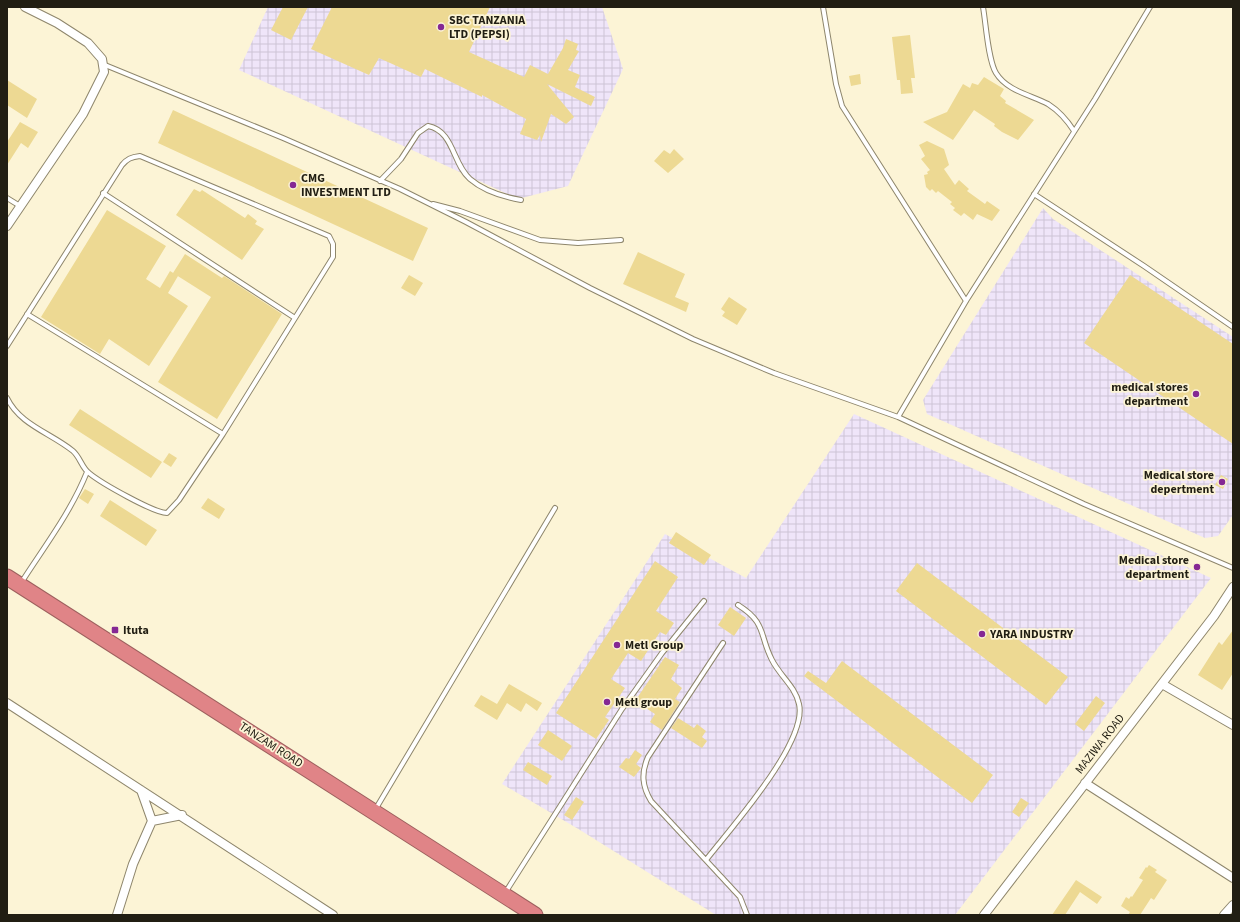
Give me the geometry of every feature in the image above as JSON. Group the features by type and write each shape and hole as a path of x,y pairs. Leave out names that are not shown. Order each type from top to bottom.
{"highway":[{"name":"TANZAM ROAD","path":"7,577 375,811 535,915"}],"street":[{"path":"7,226 83,114 103,77 105,65 99,54 88,43 56,23 25,7"},
{"name":"MAZIWA ROAD","path":"984,915 1214,616 1233,587"},
{"path":"1162,684 1233,725"},
{"path":"7,703 333,915"},
{"path":"1085,783 1233,878"},
{"path":"117,915 133,864 152,822 140,790"},
{"path":"152,822 182,816"},
{"path":"1224,915 1233,905"}],"lane":[{"path":"823,7 836,84 842,106 966,301"},
{"path":"983,7 992,64 996,73 1010,86 1053,108 1062,115 1074,131"},
{"path":"898,417 966,301 1074,131 1150,7"},
{"path":"105,65 276,135 380,181 427,203 504,242 596,292 692,339 774,373 898,417 1084,504 1233,568"},
{"path":"380,181 401,159 418,133 428,126 436,128 444,133 460,167 470,179 498,194 522,200"},
{"path":"7,346 103,193 127,159 140,156 329,236 333,244 332,257 295,318 179,500 167,513 160,513 88,472 82,461 73,452 24,419 12,407 7,398"},
{"path":"103,193 295,318"},
{"path":"1034,194 1144,266 1233,327"},
{"path":"7,198 21,206"},
{"path":"427,203 460,211 540,240 578,243 621,240"},
{"path":"27,314 222,434"},
{"path":"20,585 55,531 82,486 88,472"},
{"path":"375,811 555,508"},
{"path":"503,895 622,709 662,653 704,601"},
{"path":"706,860 766,782 788,748 799,725 800,706 796,693 772,660 760,626 751,613 738,605"},
{"path":"723,643 648,757 643,770 644,785 651,801 740,897 747,915"}],"shaded area":[{"path":"268,7 602,7 623,69 568,186 518,199 239,70"},
{"path":"1043,208 1053,219 1233,337 1233,515 1218,536 1205,538 927,414 923,400"},
{"path":"854,414 1211,578 955,915 716,915 580,830 502,784 665,534 746,578"}],"building":[{"path":"283,7 308,7 291,40 271,30"},
{"path":"332,7 490,7 469,52 524,77 530,65 548,74 563,48 566,39 578,44 576,50 579,51 568,70 580,75 575,87 595,97 591,106 547,84 574,117 566,124 551,114 541,142 540,135 537,140 520,134 526,119 482,95 482,97 425,69 421,77 379,58 369,75 311,49"},
{"path":"910,35 915,78 911,78 913,93 901,94 900,80 897,80 892,37"},
{"path":"860,74 861,84 851,86 849,76"},
{"path":"984,77 1004,89 1000,96 1006,101 1005,103 1034,120 1018,140 1002,132 994,126 995,124 974,110 953,140 923,122 947,112 963,84 970,88 972,83 978,85"},
{"path":"7,80 37,99 27,118 7,105"},
{"name":"CMG INVESTMENT LTD","path":"173,110 428,228 413,261 158,143"},
{"path":"20,122 38,132 28,148 21,143 7,165 7,142"},
{"path":"927,141 944,149 949,165 944,169 955,185 959,180 969,189 967,191 985,204 987,201 1000,210 992,221 977,214 973,220 964,213 961,216 953,210 955,208 950,204 952,202 938,191 936,193 932,189 930,191 926,187 924,175 928,174 927,172 930,170 921,159 925,156 919,145"},
{"path":"674,149 684,159 668,173 654,161 664,150 670,154"},
{"path":"194,189 200,192 202,190 245,218 248,214 257,221 255,224 264,229 242,260 176,215"},
{"path":"107,210 166,246 146,279 160,288 170,271 178,276 168,293 188,306 149,366 109,339 100,354 41,317"},
{"path":"638,252 685,274 675,297 689,303 686,312 623,284"},
{"path":"185,254 222,278 224,276 282,314 217,419 158,382 211,297 173,273"},
{"path":"409,275 423,283 415,296 401,288"},
{"name":"medical stores department","path":"1130,275 1233,344 1233,444 1084,343"},
{"path":"729,297 747,309 737,325 722,316 725,312 721,309"},
{"path":"80,409 162,462 151,478 69,425"},
{"path":"169,453 177,458 171,467 163,462"},
{"name":"Medical store depertment","path":"1221,475 1228,479 1223,489 1215,485"},
{"path":"85,489 94,494 88,504 79,498"},
{"path":"208,498 225,509 219,519 201,508"},
{"path":"110,500 157,530 146,546 100,516"},
{"path":"676,532 711,555 704,565 669,543"},
{"name":"Metl Group","path":"655,561 678,577 656,611 674,623 666,635 660,632 641,661 628,653 611,679 625,688 605,717 609,720 596,739 556,713"},
{"name":"YARA INDUSTRY","path":"917,563 1068,677 1046,705 896,591"},
{"path":"730,607 746,618 734,636 718,625"},
{"path":"1233,630 1233,673 1222,690 1198,675 1219,642 1222,645"},
{"path":"665,657 679,665 671,679 682,688 675,699 680,702 662,730 650,722 655,714 635,701"},
{"path":"842,661 993,775 972,803 804,676 808,671 826,683"},
{"path":"509,684 542,703 537,711 526,703 521,712 507,703 497,720 474,706 481,695 497,704"},
{"path":"1096,696 1105,703 1084,731 1075,724"},
{"path":"678,718 694,728 697,724 706,731 702,737 707,741 702,748 671,728"},
{"path":"548,730 572,746 562,761 538,745"},
{"path":"635,750 642,755 636,764 641,768 634,777 619,767 626,758 629,759"},
{"path":"528,762 552,776 547,785 523,770"},
{"path":"576,797 584,802 572,820 564,815"},
{"path":"1021,798 1029,803 1019,817 1012,812"},
{"path":"1149,865 1157,870 1155,872 1167,880 1154,900 1151,898 1140,915 1128,915 1130,912 1121,906 1126,897 1129,899 1131,896 1132,897 1143,880 1139,878"},
{"path":"1076,880 1102,897 1097,904 1080,892 1065,915 1052,915"}],"place":[{"name":"SBC TANZANIA LTD (PEPSI)","path":"441,27"},
{"name":"CMG INVESTMENT LTD","path":"293,185"},
{"name":"medical stores department","path":"1196,394"},
{"name":"Medical store depertment","path":"1222,482"},
{"name":"Medical store department","path":"1197,567"},
{"name":"Ituta","path":"115,630"},
{"name":"YARA INDUSTRY","path":"982,634"},
{"name":"Metl Group","path":"617,645"},
{"name":"Metl group","path":"607,702"}]}
